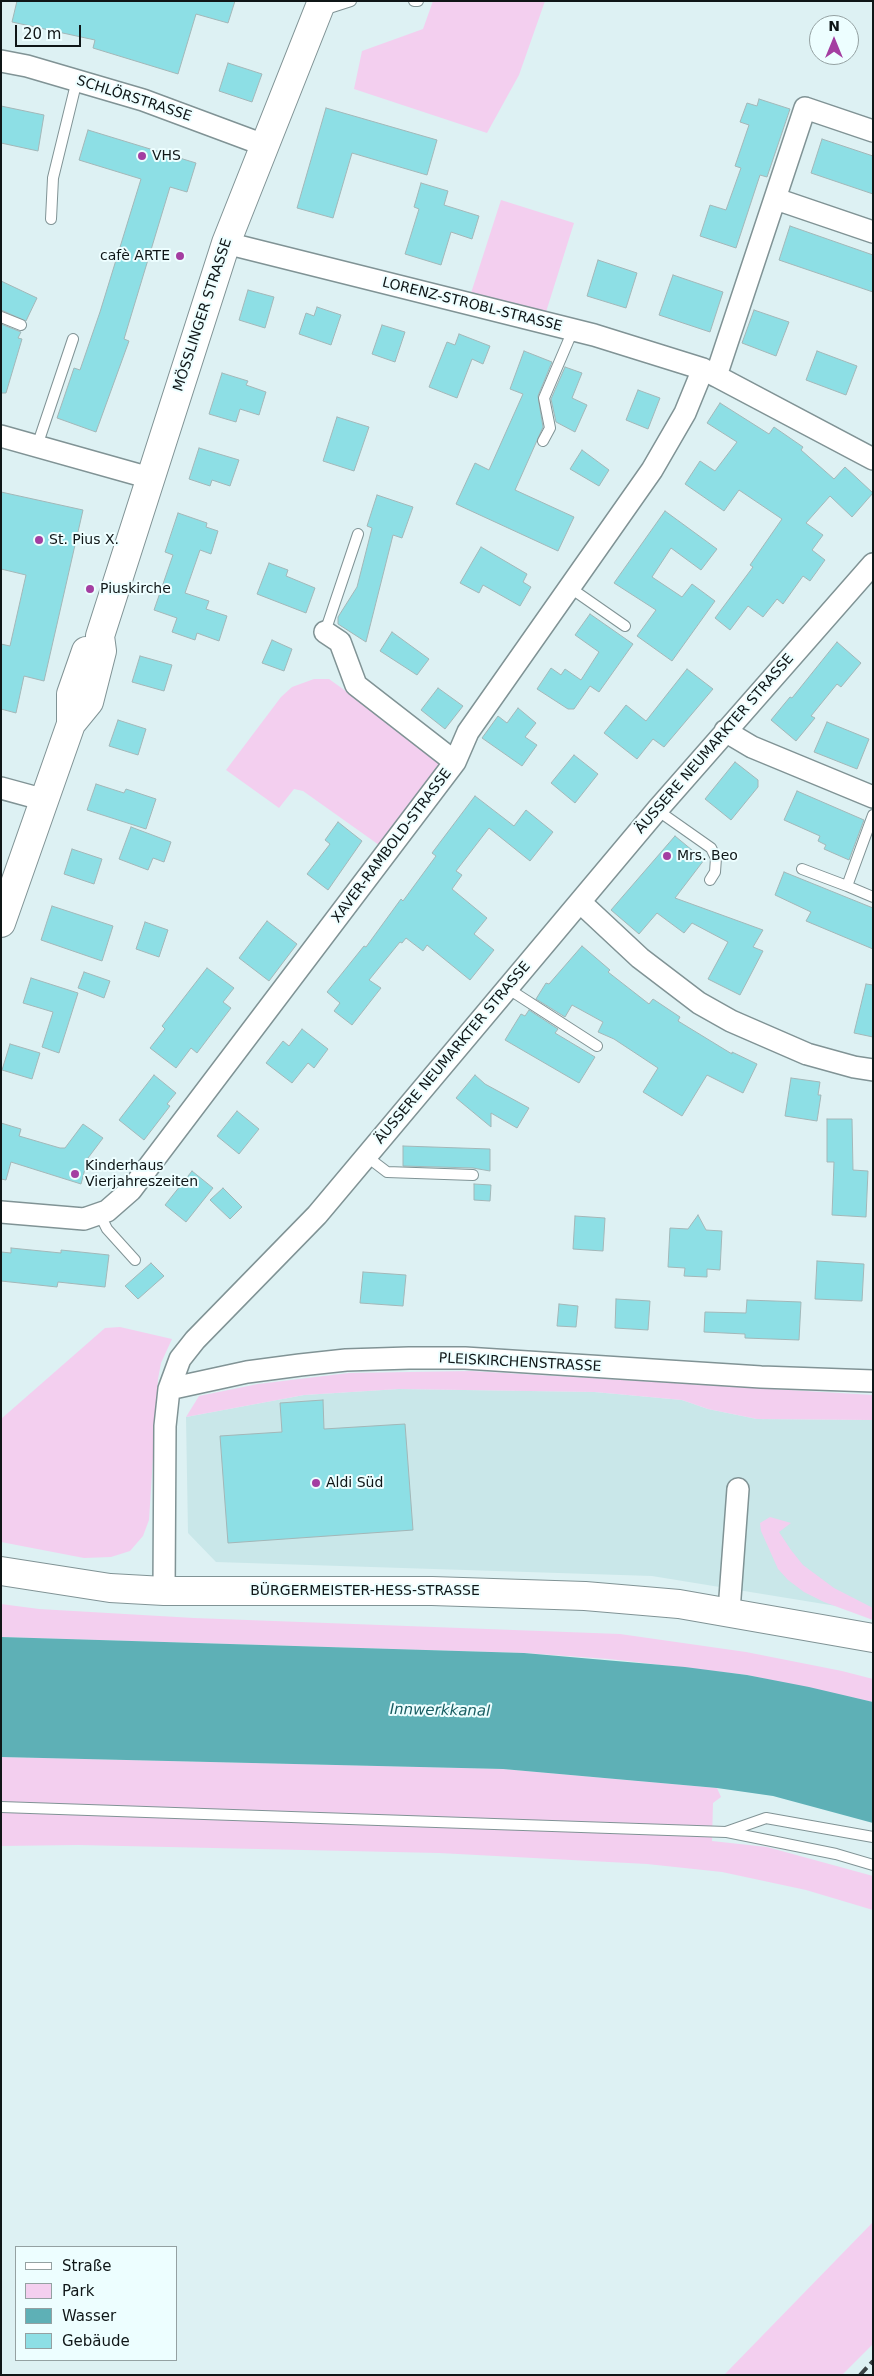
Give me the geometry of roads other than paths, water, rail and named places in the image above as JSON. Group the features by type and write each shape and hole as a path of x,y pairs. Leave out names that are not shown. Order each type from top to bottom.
{"street":[{"name":"MÖSSLINGER STRASSE","path":"1,923 70,724 89,702 102,651 100,636 226,243 320,7"},
{"name":"SCHLÖRSTRASSE","path":"1,61 77,80 143,100 264,144"},
{"path":"709,372 776,199 805,108 873,131"},
{"path":"776,199 873,232"},
{"name":"LORENZ-STROBL-STRASSE","path":"226,243 572,330 709,372 873,458"},
{"name":"XAVER-RAMBOLD-STRASSE","path":"1,1212 84,1219 100,1215 116,1205 131,1190 455,762 468,732 652,470 709,372"},
{"path":"1,436 150,478"},
{"name":"ÄUSSERE NEUMARKTER STRASSE","path":"164,1591 165,1426 170,1389 178,1365 188,1348 317,1215 657,810 873,564"},
{"path":"325,632 340,642 356,685 455,762"},
{"path":"725,731 752,747 873,797"},
{"path":"1,788 45,800"},
{"path":"580,902 640,958 698,1003 731,1021 807,1054 854,1067 873,1070"},
{"name":"PLEISKIRCHENSTRASSE","path":"170,1389 247,1372 300,1364 409,1358 465,1358 761,1377 873,1381"},
{"path":"729,1611 738,1489"},
{"name":"BÜRGERMEISTER-HESS-STRASSE","path":"1,1571 110,1588 164,1591 517,1593 585,1596 679,1604 729,1611 873,1638"}],"lane":[{"path":"320,7 351,1"},
{"path":"51,219 53,178 77,80"},
{"path":"1,317 20,325"},
{"path":"543,441 550,428 544,398 572,330"},
{"path":"37,446 72,339"},
{"path":"325,632 358,534"},
{"path":"569,587 625,626"},
{"path":"657,810 711,848 716,858 715,872 710,880"},
{"path":"847,886 873,815"},
{"path":"802,869 873,897"},
{"path":"507,988 598,1046"},
{"path":"366,1156 386,1172 473,1175"},
{"path":"100,1215 107,1228 134,1260"},
{"path":"1,1807 726,1832 836,1854 873,1865"},
{"path":"726,1832 766,1818 873,1837"}],"water":[{"name":"Innwerkkanal","path":"1,1637 524,1653 685,1667 747,1675 809,1687 873,1702 873,1823 773,1796 717,1788 503,1769 1,1757"}],"railway":[{"path":"860,2375 873,2361"}],"place":[{"name":"VHS","path":"142,156"},
{"name":"cafè ARTE","path":"180,256"},
{"name":"St. Pius X.","path":"39,540"},
{"name":"Piuskirche","path":"90,589"},
{"name":"Mrs. Beo","path":"667,856"},
{"name":"Kinderhaus Vierjahreszeiten","path":"75,1174"},
{"name":"Aldi Süd","path":"316,1483"}]}
